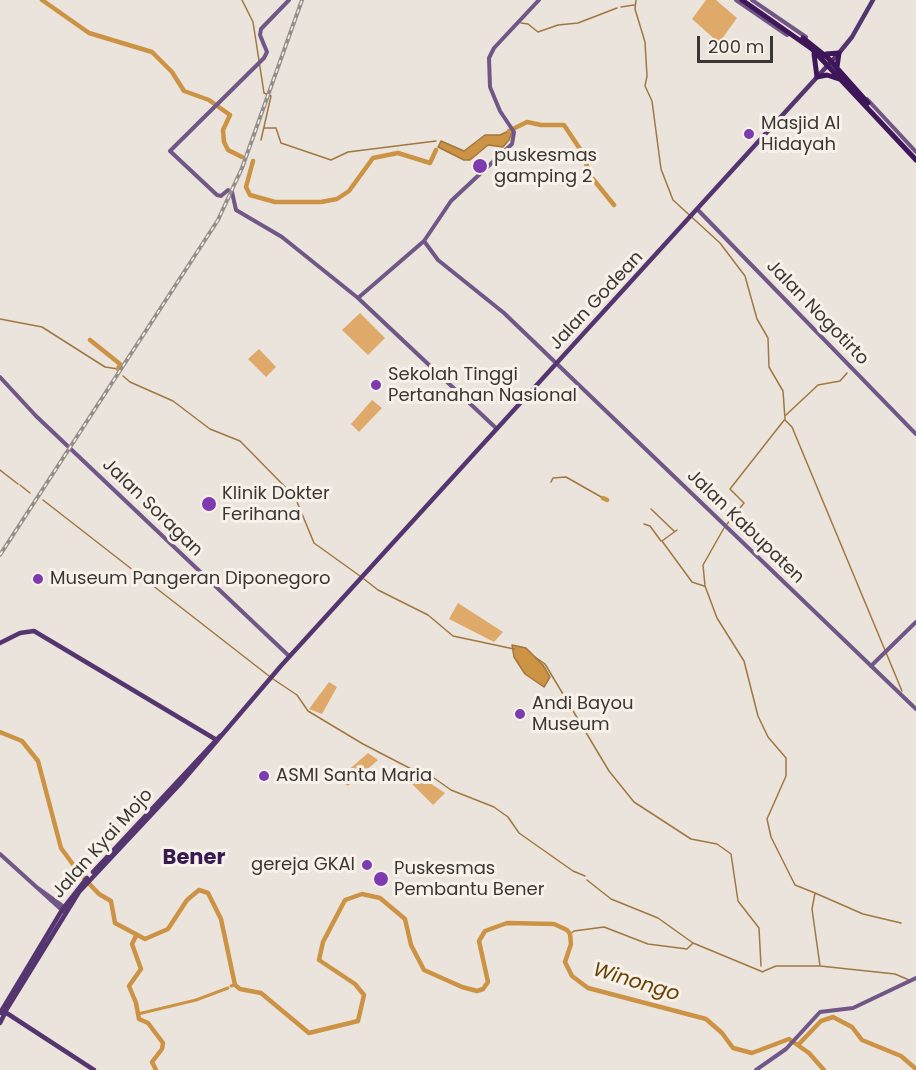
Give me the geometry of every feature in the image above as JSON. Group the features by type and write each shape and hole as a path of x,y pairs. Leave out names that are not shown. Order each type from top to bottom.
{"highway":[{"path":"742,0 778,23"},
{"path":"747,0 822,52 831,55 839,53 837,67"},
{"path":"807,43 837,67 853,88 916,157"},
{"path":"812,49 817,77 830,75 844,81"},
{"path":"822,52 844,81 853,88"}],"main road":[{"name":"Jalan Godean","path":"279,669 839,53 852,37 873,0"},
{"path":"0,643 20,633 34,631 215,737"},
{"name":"Jalan Godean","path":"279,669 306,639"},
{"name":"Jalan Kyai Mojo","path":"0,1023 2,1014 68,902 279,669"},
{"path":"208,747 215,735 225,730"},
{"name":"Jalan Kyai Mojo","path":"92,875 215,737"},
{"name":"Jalan Kyai Mojo","path":"28,970 58,916 78,891"},
{"path":"58,916 57,904 68,902"},
{"path":"2,1014 89,1070"},
{"path":"2,1014 94,1070"}],"street":[{"path":"289,0 261,29 266,56 170,151 218,196 230,191 234,195 236,210 282,237 358,298 497,430"},
{"path":"358,298 424,242 451,201 512,144 513,130 490,87 489,54 539,0"},
{"path":"736,0 807,43"},
{"path":"752,0 807,43"},
{"name":"Jalan Nogotirto","path":"698,210 916,434"},
{"name":"Jalan Kabupaten","path":"424,242 452,274 501,310 916,709"},
{"name":"Jalan Soragan","path":"0,377 36,416 289,656"},
{"path":"872,666 916,622"},
{"path":"0,854 64,910"},
{"path":"756,1070 786,1049 820,1012 853,1008 916,978"}],"shaded area":[{"path":"706,0 716,0 737,18 719,43 692,19"},
{"path":"513,129 509,140 503,147 488,145 470,160 464,160 438,147 441,141 464,151 485,135 500,135"},
{"path":"360,313 385,338 368,355 342,330"},
{"path":"259,349 276,367 266,377 248,359"},
{"path":"372,400 382,408 359,432 351,424"},
{"path":"458,603 503,632 494,642 449,619"},
{"path":"512,645 526,648 543,665 550,677 544,687 525,674 514,657"},
{"path":"329,682 337,687 322,714 309,709"},
{"path":"368,753 378,760 348,786 338,779"},
{"path":"409,781 427,781 445,793 433,805"}],"waterway":[{"path":"42,0 89,33 152,52 172,72 184,91 209,100 230,115 223,130 224,142 228,150 242,157"},
{"path":"242,0 253,22 264,93 271,96 261,140"},
{"path":"636,0 635,9 645,42 647,76 645,86 652,101 661,169 673,200 720,243 745,276 757,319 768,338 769,367 783,391 785,419 730,489 744,503 727,524"},
{"path":"621,7 634,5"},
{"path":"521,23 528,24 538,32 558,25 578,23 617,8"},
{"path":"509,131 527,122 541,125 564,125 582,152 591,177"},
{"path":"264,128 276,128 281,143 331,160 348,152 436,141"},
{"path":"253,161 246,187 250,195 275,202 321,202 337,199 349,191 373,158 398,153 430,163 436,150"},
{"path":"593,179 614,205"},
{"path":"0,319 42,327 105,367 118,369"},
{"path":"90,340 120,364 118,369"},
{"path":"786,415 818,385 840,381 847,373"},
{"path":"123,376 130,382 173,401 210,429 240,441 295,497 314,543 360,576"},
{"path":"785,420 792,427 902,691"},
{"path":"0,470 18,484"},
{"path":"551,482 553,478 566,477 603,498"},
{"path":"20,485 30,493"},
{"path":"603,498 607,500"},
{"path":"43,500 269,676"},
{"path":"651,509 674,531"},
{"path":"644,524 650,526 661,541"},
{"path":"724,528 703,565 705,586 717,618 744,661 758,716 768,737 786,758 786,776 767,819 771,837 795,885 815,893"},
{"path":"677,530 662,541 692,582 704,586"},
{"path":"364,579 378,590 428,615 453,636 514,649"},
{"path":"535,657 545,664 609,771 634,802 691,839 717,844 731,854 738,901 759,928 761,966"},
{"path":"273,679 297,695 308,711 363,744 419,773 434,778 451,790 494,807 508,817 519,833 573,871 585,876"},
{"name":"Winongo","path":"0,732 22,741 38,761 61,848 80,874 99,894 111,901 115,923 145,939 168,929 187,900 199,890 208,893 221,919 235,985 240,989 261,993 309,1033 358,1021 364,995 355,984 319,960 323,942 345,900 362,894 380,898 405,919 411,945 424,970 462,987 477,991 483,989 488,982 479,941 485,931 507,923 554,924 567,930 570,934 571,944 565,962 572,976 588,988 706,1019 722,1033 733,1048 752,1053 789,1039 809,1053 824,1070"},
{"path":"587,880 611,899 658,918 693,943 763,972"},
{"path":"820,966 812,909 815,893 863,914 901,923"},
{"path":"570,934 574,931 604,927 648,944 687,949 693,943"},
{"path":"136,936 132,944 141,969 129,986 139,1019 148,1023 163,1043 162,1049 152,1062 156,1070"},
{"path":"764,971 776,966 820,966 895,974 909,980"},
{"name":"Winongo","path":"231,986 235,985"},
{"path":"138,1014 196,1000 228,988"},
{"path":"798,1045 821,1021 833,1017 852,1027 862,1040 901,1056 916,1069"}],"railway":[{"path":"0,555 218,220 242,168 302,0"}],"place":[{"name":"Masjid Al Hidayah","path":"749,134"},
{"name":"puskesmas gamping 2","path":"480,166"},
{"name":"Sekolah Tinggi Pertanahan Nasional","path":"376,385"},
{"name":"Klinik Dokter Ferihana","path":"209,504"},
{"name":"Museum Pangeran Diponegoro","path":"38,579"},
{"name":"Andi Bayou Museum","path":"520,714"},
{"name":"ASMI Santa Maria","path":"264,776"},
{"name":"gereja GKAI","path":"367,865"},
{"name":"Puskesmas Pembantu Bener","path":"381,879"}],"district":[{"name":"Bener","path":"194,859"}]}
